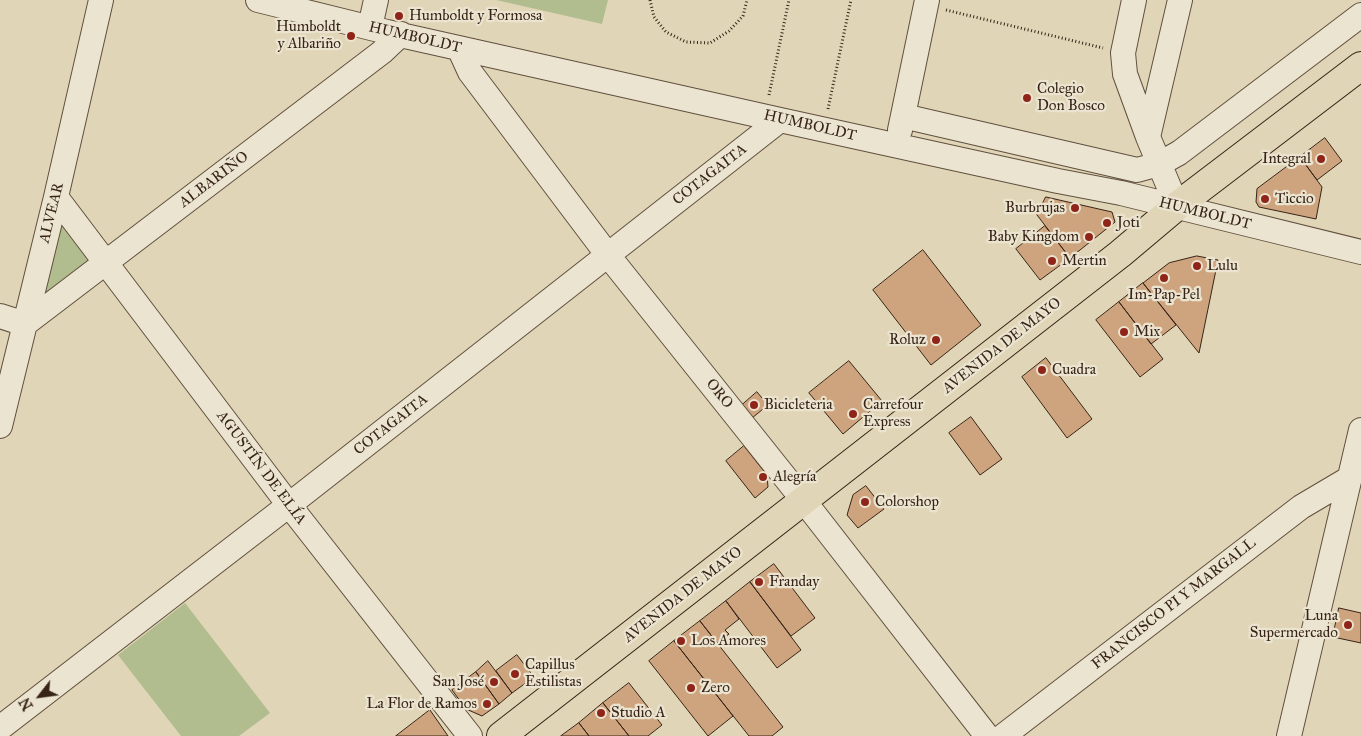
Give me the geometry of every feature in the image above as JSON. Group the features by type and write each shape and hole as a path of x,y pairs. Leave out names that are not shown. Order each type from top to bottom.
{"main road":[{"name":"AVENIDA DE MAYO","path":"501,736 1112,260 1176,206 1361,66"}],"street":[{"name":"ALVEAR","path":"0,426 102,0"},
{"name":"HUMBOLDT","path":"258,0 459,48 896,146 1121,193 1361,252"},
{"path":"370,27 376,0"},
{"path":"1134,0 1123,53 1125,74 1176,206"},
{"path":"1148,137 1180,0"},
{"path":"896,146 927,3"},
{"path":"903,116 1137,170 1161,169 1180,152 1361,15"},
{"name":"ALBARIÑO","path":"25,324 382,52 401,34"},
{"name":"ORO","path":"459,48 470,72 607,254 804,501 986,736"},
{"name":"COTAGAITA","path":"0,728 289,505 607,254 772,118"},
{"name":"AGUSTÍN DE ELÍA","path":"56,197 289,505 470,736"},
{"path":"0,316 25,324"},
{"path":"1290,736 1351,522 1350,478 1361,430"},
{"name":"FRANCISCO PI Y MARGALL","path":"1003,736 1301,507 1350,478"}],"path":[{"path":"650,0 654,16 666,32 686,42 710,43 729,31 743,16 747,0"},
{"path":"772,118 789,0"},
{"path":"823,129 852,0"},
{"path":"927,3 1123,53"}],"green space":[{"path":"496,0 608,0 602,24"},
{"path":"61,222 92,261 42,300"},
{"path":"185,603 270,713 239,736 181,736 118,655"}],"building":[{"name":"Integral","path":"1325,138 1342,161 1317,180 1300,157"},
{"path":"1300,157 1322,187 1316,219 1259,207 1256,202 1257,189"},
{"path":"1046,197 1112,212 1115,222 1070,258 1037,215"},
{"path":"1045,226 1070,258 1040,280 1016,249"},
{"path":"923,250 981,325 931,365 873,290"},
{"path":"1197,256 1218,260 1199,353 1143,283 1169,263"},
{"path":"1143,283 1176,325 1151,344 1119,302"},
{"name":"Mix","path":"1119,302 1163,359 1140,377 1096,320"},
{"path":"1046,358 1092,419 1067,438 1022,377"},
{"path":"849,361 882,401 843,434 809,393"},
{"name":"Bicicleteria","path":"757,392 768,405 752,418 741,406"},
{"path":"971,417 1002,459 980,475 949,433"},
{"path":"744,446 767,475 768,487 755,498 726,461"},
{"name":"Colorshop","path":"866,486 884,509 858,528 847,515 853,495"},
{"path":"774,564 815,618 791,636 750,582"},
{"path":"750,582 801,650 777,668 726,601"},
{"path":"726,601 739,619 725,630 729,634 717,643 700,621"},
{"name":"Luna Supermercado","path":"1339,608 1361,613 1361,643 1333,637"},
{"path":"700,621 783,727 772,736 749,736 674,641"},
{"name":"Zero","path":"674,641 733,716 708,736 649,661"},
{"name":"Capillus Estilistas","path":"517,655 534,677 512,693 496,671"},
{"name":"San José","path":"488,661 512,693 499,704 476,672"},
{"path":"476,672 499,704 482,716 466,709 452,690"},
{"path":"629,683 662,725 648,736 629,736 603,703"},
{"name":"Studio A","path":"603,703 629,736 589,736 579,723"},
{"path":"430,710 448,736 396,736"},
{"path":"579,723 589,736 561,736"}],"place":[{"name":"Humboldt y Formosa","path":"399,16"},
{"name":"Humboldt y Albariño","path":"351,36"},
{"name":"Colegio Don Bosco","path":"1027,98"},
{"name":"Integral","path":"1321,159"},
{"name":"Ticcio","path":"1265,199"},
{"name":"Burbrujas","path":"1075,208"},
{"name":"Joti","path":"1107,223"},
{"name":"Baby Kingdom","path":"1089,237"},
{"name":"Mertin","path":"1052,261"},
{"name":"Lulu","path":"1197,266"},
{"name":"Im-Pap-Pel","path":"1164,278"},
{"name":"Mix","path":"1124,332"},
{"name":"Roluz","path":"936,340"},
{"name":"Cuadra","path":"1042,370"},
{"name":"Bicicleteria","path":"754,405"},
{"name":"Carrefour Express","path":"853,414"},
{"name":"Alegría","path":"763,477"},
{"name":"Colorshop","path":"865,502"},
{"name":"Franday","path":"759,582"},
{"name":"Luna Supermercado","path":"1348,625"},
{"name":"Los Amores","path":"681,641"},
{"name":"Capillus Estilistas","path":"515,674"},
{"name":"San José","path":"494,682"},
{"name":"Zero","path":"691,688"},
{"name":"La Flor de Ramos","path":"487,704"},
{"name":"Studio A","path":"601,713"}]}
